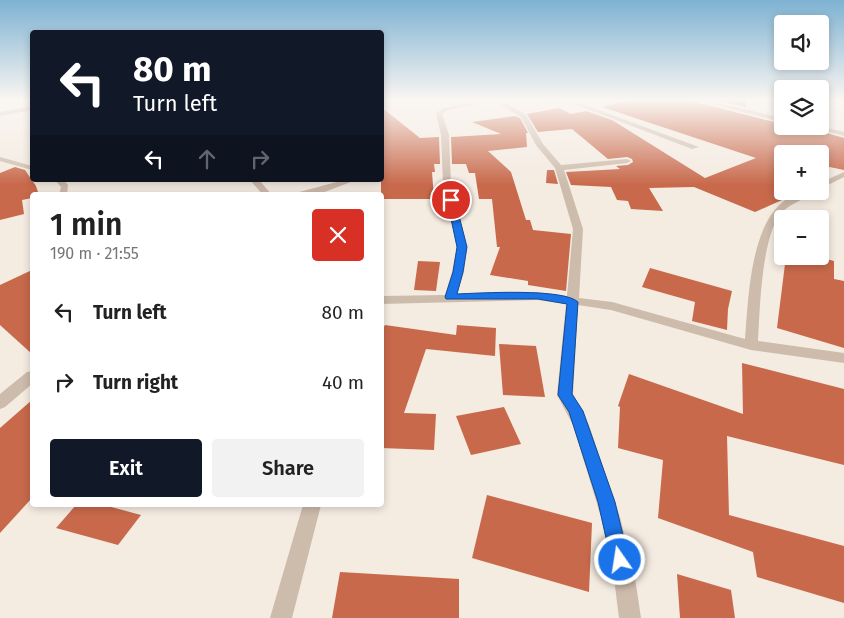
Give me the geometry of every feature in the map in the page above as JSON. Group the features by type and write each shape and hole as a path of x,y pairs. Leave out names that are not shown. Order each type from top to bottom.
{"street":[{"path":"443,128 447,184 462,247 458,272 450,297"},
{"path":"530,128 540,146 559,168 578,229 565,395 576,411 607,502 629,598 630,618"},
{"path":"643,128 696,147"},
{"path":"829,130 844,134"},
{"path":"0,158 30,167"},
{"path":"559,168 627,162"},
{"path":"829,182 844,174"},
{"path":"256,182 265,192"},
{"path":"310,192 346,182"},
{"path":"751,345 757,277 768,227 776,212 793,200"},
{"path":"384,300 538,296 612,306 751,345 843,361"},
{"path":"0,403 30,378"},
{"path":"281,618 311,507"}],"building":[{"path":"384,128 407,128 420,138 439,137 440,164 434,164 435,172 432,172 434,199 384,199 384,192 381,192 381,182 384,182"},
{"path":"486,128 525,128 528,133 526,133 527,147 488,151 511,172 526,220 530,220 533,230 571,234 566,291 528,285 528,281 490,275 500,247 497,247 492,199 479,199 475,173 469,173 466,164 452,164 451,137 501,134"},
{"path":"535,128 625,128 705,178 756,158 665,128 774,128 774,135 829,134 844,138 844,170 829,167 829,145 774,145 774,200 782,200 755,212 694,187 649,188 663,211 631,209 628,201 617,200 611,187 571,185 566,172 620,169 616,166 628,165 633,162 632,159 627,157 608,159 572,129 538,132"},
{"path":"15,167 25,170 30,177 30,182 33,182 36,186 38,192 30,192 30,198 22,200 24,214 0,220 0,173"},
{"path":"547,170 554,170 558,184 546,183"},
{"path":"829,260 834,261 834,279 844,281 844,348 777,328 785,265 829,265"},
{"path":"418,261 440,262 436,291 414,290"},
{"path":"650,268 732,291 728,309 727,330 692,321 695,302 642,287"},
{"path":"30,271 30,352 0,325 0,285"},
{"path":"385,325 456,335 457,325 496,328 495,356 426,349 404,413 436,414 434,450 384,448"},
{"path":"499,344 536,346 545,397 503,395"},
{"path":"742,363 844,389 844,465 727,436 729,515 844,546 844,603 757,577 753,552 658,518 663,460 618,448 620,407 618,406 629,374 743,414"},
{"path":"30,402 30,500 0,533 0,428"},
{"path":"504,407 521,444 471,455 456,416"},
{"path":"487,495 592,523 589,592 472,558"},
{"path":"74,507 111,507 141,515 118,545 56,528"},
{"path":"340,572 459,579 459,618 332,618"},
{"path":"677,574 731,590 735,618 680,618"}],"route":[{"path":"451,200 462,247 458,272 450,297 538,296 573,302 565,395 576,411 607,502 620,560"}]}
